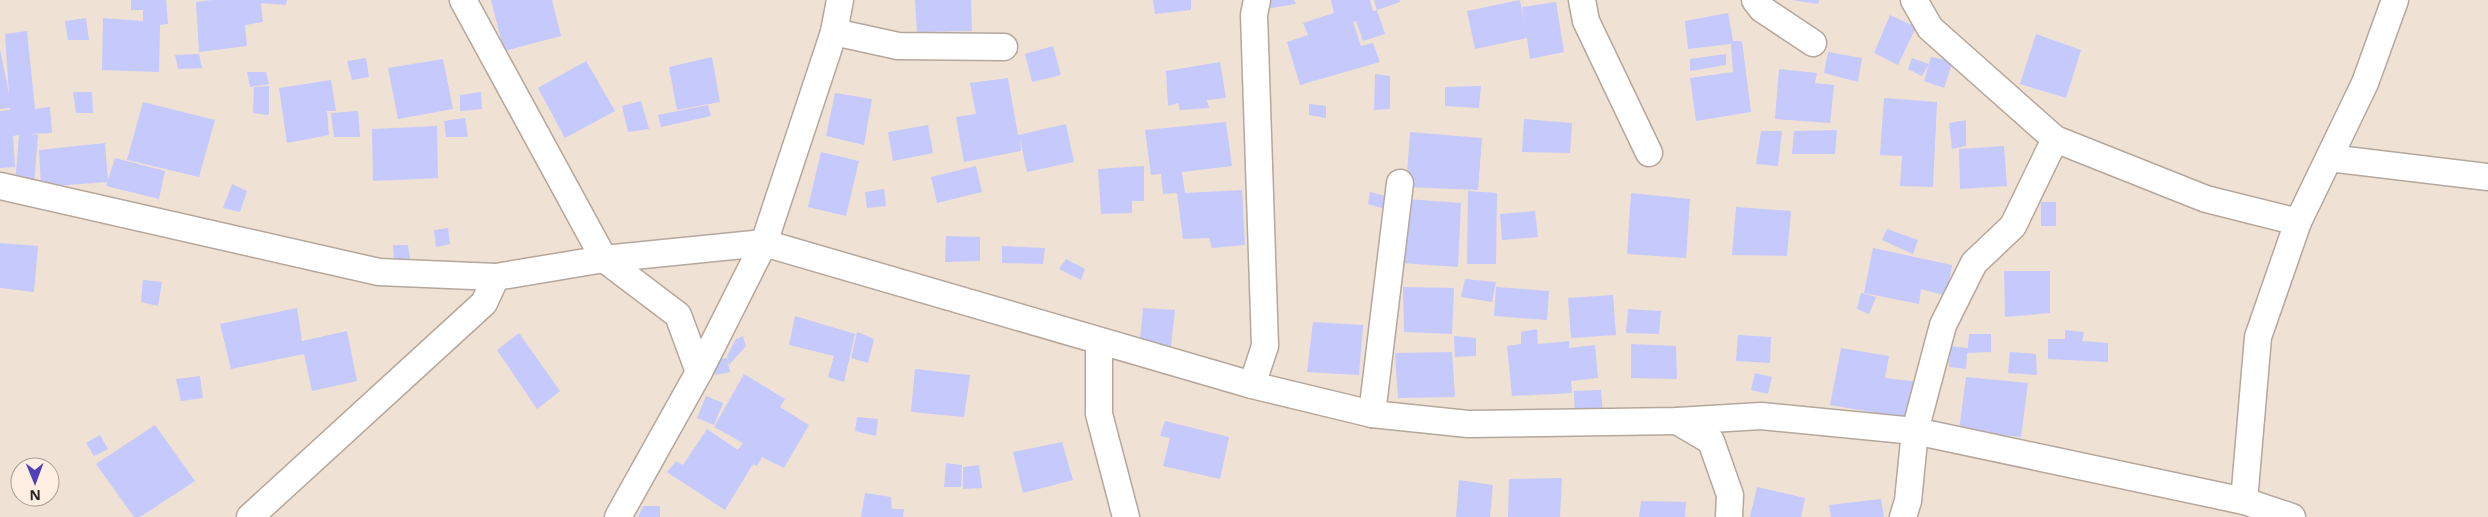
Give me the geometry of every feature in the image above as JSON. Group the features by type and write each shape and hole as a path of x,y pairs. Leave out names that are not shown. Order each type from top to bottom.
{"street":[{"path":"463,0 604,259 678,315 699,372"},
{"path":"618,517 699,372 764,243 834,32 840,0"},
{"path":"1252,386 1266,346 1254,15 1258,0"},
{"path":"1582,0 1586,21 1649,153"},
{"path":"1755,0 1762,9 1813,43"},
{"path":"1914,0 1930,28 2055,139 2206,199 2298,222"},
{"path":"2244,501 2258,337 2298,222 2365,83 2395,0"},
{"path":"834,32 898,46 1004,47"},
{"path":"1903,517 1908,501 1915,431 1943,325 1974,263 2013,226 2055,139"},
{"path":"2329,158 2488,177"},
{"path":"1372,414 1400,183"},
{"path":"0,186 379,272 496,277 604,259 764,243 1252,386 1372,414 1468,424 1677,421 1761,416 1915,431 2244,501 2292,517"},
{"path":"250,517 484,303 496,277"},
{"path":"1099,341 1099,414 1126,517"},
{"path":"1677,421 1711,441 1730,495 1729,517"}],"building":[{"path":"131,0 166,0 168,24 160,25 159,72 102,70 103,18 143,21 143,10 131,10"},
{"path":"212,0 287,0 286,5 261,3 263,22 245,25 247,46 199,52 196,2"},
{"path":"491,0 552,0 561,36 504,51"},
{"path":"915,0 971,0 972,31 917,32"},
{"path":"1153,0 1191,0 1191,10 1155,14"},
{"path":"1261,0 1294,0 1296,4 1265,9"},
{"path":"1331,0 1370,0 1373,11 1377,10 1385,34 1363,41 1356,21 1353,22 1361,46 1373,43 1380,62 1300,85 1287,42 1308,35 1303,23 1334,13"},
{"path":"1374,0 1400,0 1400,2 1377,10"},
{"path":"1520,0 1524,23 1522,7 1556,2 1564,52 1530,59 1527,38 1475,49 1467,11"},
{"path":"1792,0 1819,0 1818,4"},
{"path":"1728,13 1733,41 1742,41 1751,112 1696,121 1690,78 1733,72 1731,44 1688,49 1685,21"},
{"path":"1890,15 1916,27 1898,65 1874,53"},
{"path":"86,18 89,40 68,40 65,21"},
{"path":"27,31 35,109 50,107 52,133 30,134 38,135 34,185 15,185 19,135 13,136 15,167 0,168 0,111 10,110 10,108 0,109 0,49 9,94 5,34"},
{"path":"2036,34 2081,50 2066,98 2020,84"},
{"path":"1053,46 1061,75 1032,82 1025,54"},
{"path":"1828,52 1862,58 1858,82 1824,73"},
{"path":"199,54 202,68 178,69 175,55"},
{"path":"1726,54 1726,65 1690,71 1690,59"},
{"path":"712,57 720,102 677,110 669,67"},
{"path":"1931,57 1953,61 1944,88 1924,81"},
{"path":"366,58 369,77 352,80 347,61"},
{"path":"1912,58 1929,64 1922,76 1908,69"},
{"path":"443,59 453,109 398,119 388,68"},
{"path":"586,61 615,111 565,138 538,88"},
{"path":"1220,62 1226,98 1207,100 1209,108 1180,110 1178,103 1168,106 1166,71"},
{"path":"1779,69 1817,73 1815,83 1834,85 1830,123 1775,119"},
{"path":"247,72 266,72 269,84 250,87"},
{"path":"1375,74 1390,76 1390,109 1374,110"},
{"path":"1008,78 1018,135 1066,124 1074,162 1027,172 1020,139 1021,151 964,162 956,117 976,114 970,83"},
{"path":"331,80 336,111 327,111 329,135 287,143 279,88"},
{"path":"269,86 269,115 253,113 254,87"},
{"path":"1481,86 1479,108 1445,106 1445,87"},
{"path":"73,92 92,92 93,113 76,113"},
{"path":"481,92 482,109 460,111 460,95"},
{"path":"835,93 872,99 864,145 826,136"},
{"path":"1884,98 1937,102 1933,187 1900,186 1902,156 1880,155"},
{"path":"641,101 649,129 628,132 622,106"},
{"path":"143,102 215,120 199,177 127,160"},
{"path":"1309,104 1326,106 1326,118 1309,115"},
{"path":"708,105 711,116 661,127 658,115"},
{"path":"358,111 360,137 334,137 331,113"},
{"path":"465,118 468,137 446,137 444,121"},
{"path":"1524,119 1572,123 1570,153 1522,152"},
{"path":"1966,120 1966,146 1952,149 1949,123"},
{"path":"1226,122 1232,166 1182,172 1185,193 1242,190 1245,245 1212,248 1209,238 1183,239 1177,193 1163,194 1161,174 1151,175 1145,130"},
{"path":"928,125 933,153 893,161 888,132"},
{"path":"437,126 438,178 373,181 372,129"},
{"path":"1837,130 1835,154 1792,154 1794,131"},
{"path":"1761,131 1782,131 1778,166 1756,164"},
{"path":"1410,132 1482,138 1478,190 1406,187"},
{"path":"105,143 108,180 115,158 165,171 159,199 106,186 107,182 41,187 39,150"},
{"path":"2004,146 2007,186 1960,189 1959,149"},
{"path":"821,152 859,161 846,216 808,207"},
{"path":"976,166 982,192 937,203 931,177"},
{"path":"1144,166 1144,201 1132,201 1132,213 1101,214 1098,169"},
{"path":"232,184 247,191 240,212 223,208"},
{"path":"884,189 886,206 867,208 865,192"},
{"path":"1468,191 1497,193 1496,264 1467,264"},
{"path":"1370,192 1390,197 1385,209 1368,204"},
{"path":"1631,193 1690,199 1686,258 1627,254"},
{"path":"1407,199 1461,203 1458,267 1401,263"},
{"path":"2041,202 2056,202 2056,226 2041,226"},
{"path":"1736,207 1791,211 1787,256 1732,255"},
{"path":"1535,211 1538,237 1502,240 1500,214"},
{"path":"448,228 450,244 436,247 434,230"},
{"path":"1887,229 1918,240 1913,254 1882,240"},
{"path":"946,236 980,237 980,261 945,262"},
{"path":"0,243 38,246 34,292 0,288"},
{"path":"393,245 408,245 410,259 394,260"},
{"path":"1002,246 1045,248 1043,264 1002,263"},
{"path":"1873,248 1952,265 1947,296 1921,289 1919,304 1864,293"},
{"path":"1066,259 1085,269 1081,280 1059,269"},
{"path":"2004,271 2050,271 2050,313 2005,317"},
{"path":"1465,279 1496,282 1492,302 1461,297"},
{"path":"143,280 162,282 158,306 141,302"},
{"path":"1403,287 1454,288 1452,334 1404,332"},
{"path":"1496,287 1549,291 1547,320 1494,316"},
{"path":"1861,293 1876,297 1869,314 1857,309"},
{"path":"1613,295 1616,335 1571,338 1568,298"},
{"path":"297,308 302,341 347,331 357,381 312,391 304,354 231,369 220,324"},
{"path":"1143,308 1175,310 1170,355 1139,351"},
{"path":"1628,309 1661,311 1659,334 1626,333"},
{"path":"795,316 855,334 844,382 828,377 834,356 789,345"},
{"path":"1313,322 1363,325 1359,375 1307,372"},
{"path":"1537,329 1538,344 1569,341 1569,348 1595,345 1598,378 1571,381 1572,393 1512,396 1507,346 1521,344 1521,332"},
{"path":"2065,330 2084,332 2082,341 2108,343 2108,362 2048,359 2048,339 2065,339"},
{"path":"857,332 874,339 868,363 851,358"},
{"path":"519,333 560,391 537,409 497,350"},
{"path":"1969,334 1991,334 1991,352 1967,353 1966,369 1949,367 1950,346 1968,348"},
{"path":"1738,335 1771,337 1770,363 1736,361"},
{"path":"743,336 746,346 729,365 727,356 736,339"},
{"path":"1454,336 1476,338 1476,356 1455,357"},
{"path":"1631,344 1676,346 1677,379 1631,378"},
{"path":"1841,348 1889,356 1885,378 1920,382 1914,430 1876,423 1877,413 1830,405"},
{"path":"1452,352 1455,397 1398,398 1395,353"},
{"path":"2010,352 2036,354 2037,375 2008,373"},
{"path":"727,358 730,372 715,375 710,360"},
{"path":"915,369 970,375 964,417 911,412"},
{"path":"1755,373 1772,377 1768,394 1751,390"},
{"path":"744,374 785,399 780,407 809,425 784,468 762,457 757,466 753,464 725,510 667,472 676,461 683,465 707,429 738,450 743,443 714,427"},
{"path":"200,376 203,398 181,401 176,379"},
{"path":"1966,377 2028,383 2021,437 1959,431"},
{"path":"1601,390 1603,416 1575,419 1574,391"},
{"path":"706,396 723,403 714,425 697,418"},
{"path":"857,417 878,419 876,436 855,431"},
{"path":"1165,421 1229,437 1220,479 1163,466 1170,438 1160,436"},
{"path":"155,425 195,481 140,517 134,517 96,464"},
{"path":"100,435 108,449 94,456 86,443"},
{"path":"1062,442 1073,480 1023,493 1013,452"},
{"path":"946,463 962,465 961,487 944,487"},
{"path":"979,465 982,488 963,489 963,467"},
{"path":"1562,478 1560,517 1508,517 1509,479"},
{"path":"1459,480 1493,485 1490,517 1456,517"},
{"path":"1757,487 1805,498 1801,517 1750,517"},
{"path":"865,493 891,497 892,509 904,509 903,517 861,517"},
{"path":"1881,499 1884,517 1831,517 1829,505"},
{"path":"1641,501 1686,502 1685,517 1639,517"},
{"path":"643,506 660,506 660,517 638,517"}]}
